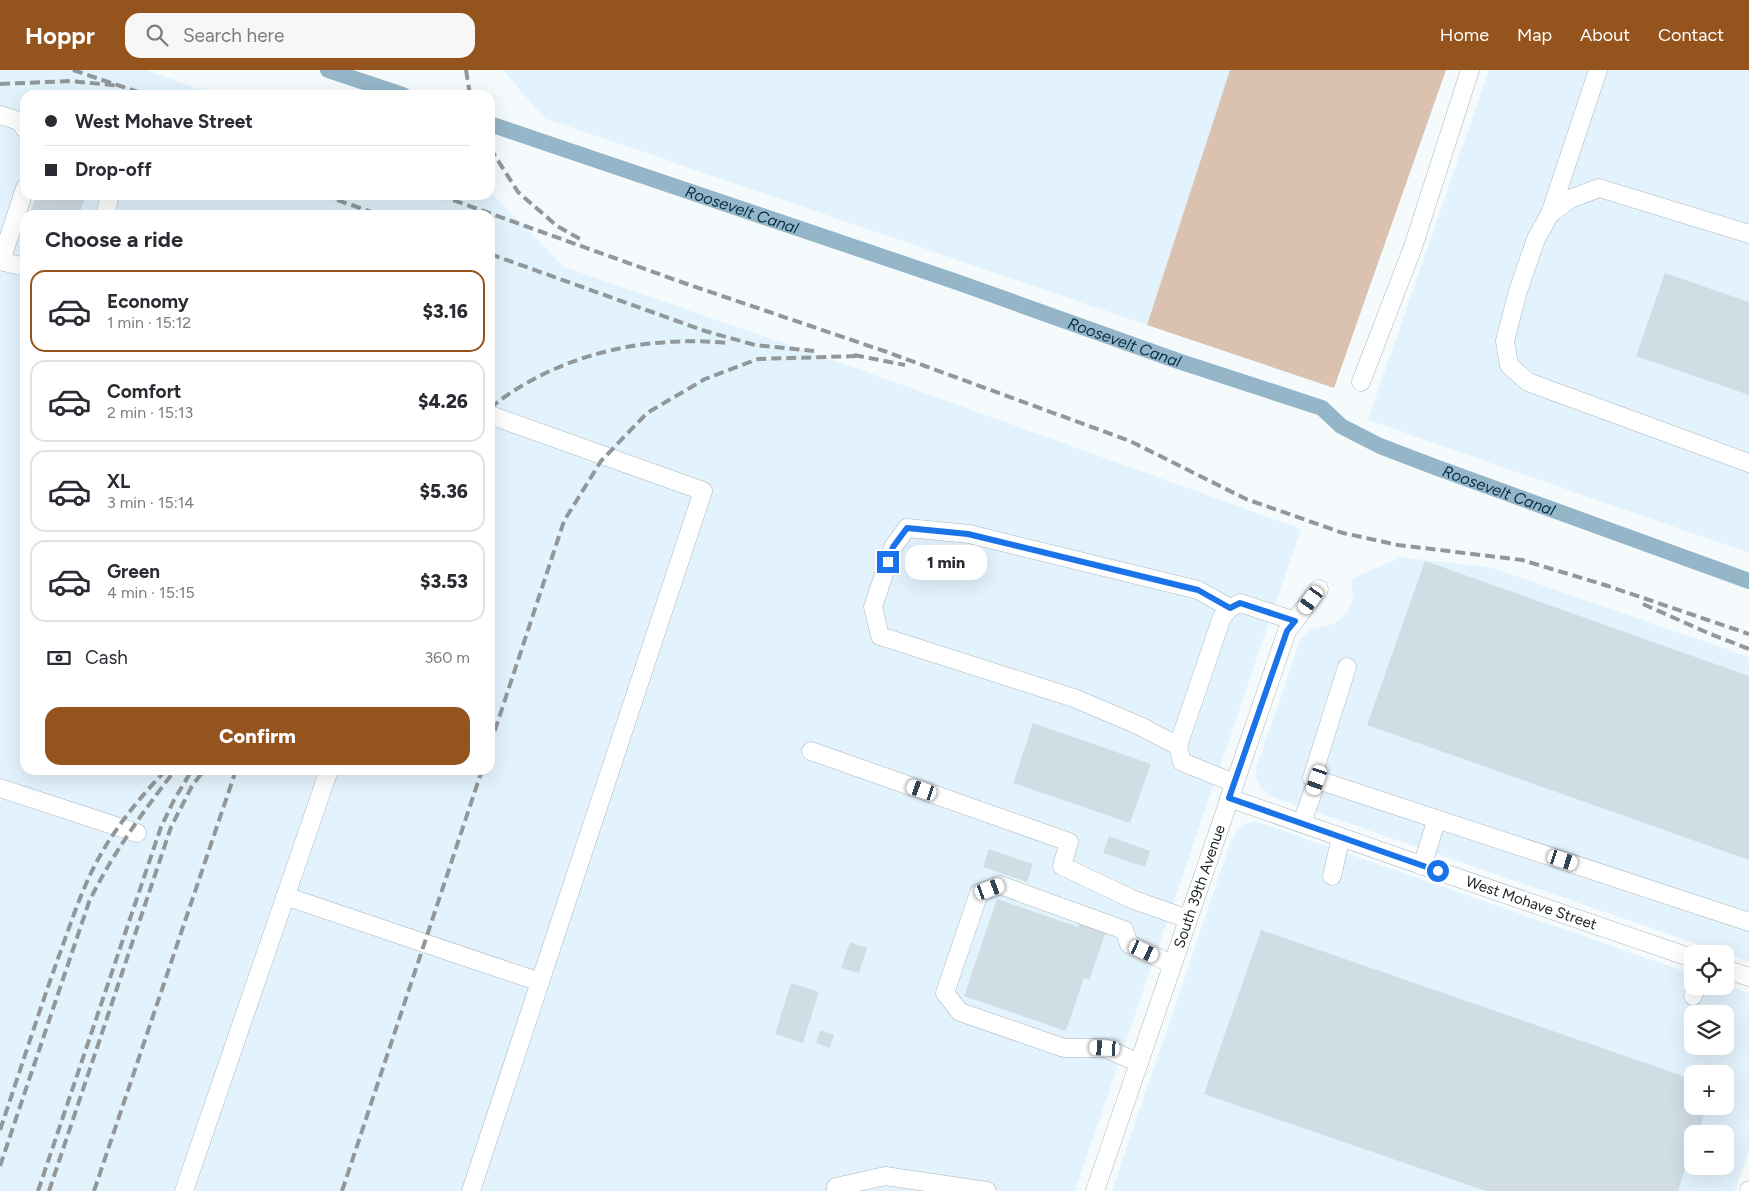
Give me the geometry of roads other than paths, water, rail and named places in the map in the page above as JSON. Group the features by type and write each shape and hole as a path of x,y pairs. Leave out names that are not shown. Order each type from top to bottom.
{"street":[{"path":"1361,382 1414,247 1470,70"},
{"path":"1598,70 1550,214 1536,239 1518,291 1505,341 1509,365 1528,382 1749,463"},
{"path":"0,115 20,122"},
{"path":"1550,214 1570,199 1599,188 1749,234"},
{"path":"20,267 1,261 21,200"},
{"path":"471,1191 703,491 495,417"},
{"path":"1230,608 1198,590 968,534 907,528 893,547 873,607 880,636 1074,698 1140,726 1178,746 1222,617 1230,608 1240,603 1295,621"},
{"name":"South 39th Avenue","path":"1095,1191 1287,631 1319,589"},
{"path":"1347,667 1312,778 1749,922"},
{"name":"West Mohave Street","path":"1178,746 1182,762 1232,790 1302,823 1684,955"},
{"path":"812,751 1069,842 1062,866 1134,900 1188,919"},
{"path":"184,1191 327,775"},
{"path":"1302,823 1317,780"},
{"path":"0,788 137,833"},
{"path":"1422,866 1437,819"},
{"path":"1332,876 1341,837"},
{"path":"1139,1063 1105,1048 1064,1048 960,1012 945,993 979,893 1000,885 1124,930 1129,944 1172,964"},
{"path":"285,896 540,982"},
{"path":"1734,972 1749,977"},
{"path":"836,1191 836,1187 885,1176 987,1191"}],"waterway":[{"name":"Roosevelt Canal","path":"328,70 388,90"},
{"name":"Roosevelt Canal","path":"495,126 954,281 1178,361 1322,408 1341,426 1380,446 1749,581"}],"railway":[{"path":"73,70 132,90"},
{"path":"466,70 469,90"},
{"path":"0,84 71,81 121,86"},
{"path":"495,156 518,192 557,226 580,239"},
{"path":"337,200 366,210"},
{"path":"453,200 481,210"},
{"path":"495,215 684,283 884,351 1130,441 1246,499 1343,533 1398,545 1522,560 1605,585 1749,634"},
{"path":"495,256 705,331 755,345 814,351"},
{"path":"495,404 516,389 544,374 603,352 665,342 697,341 728,343"},
{"path":"854,355 905,365"},
{"path":"495,730 564,521 601,461 647,413 705,379 758,359 859,356"},
{"path":"1643,604 1749,649"},
{"path":"0,1130 52,975 89,878 101,854 123,821 162,775"},
{"path":"0,1166 89,902 118,850 171,775"},
{"path":"38,1191 161,827 189,775"},
{"path":"49,1191 171,827 192,786 200,775"},
{"path":"94,1191 234,775"},
{"path":"342,1191 480,775"}]}
